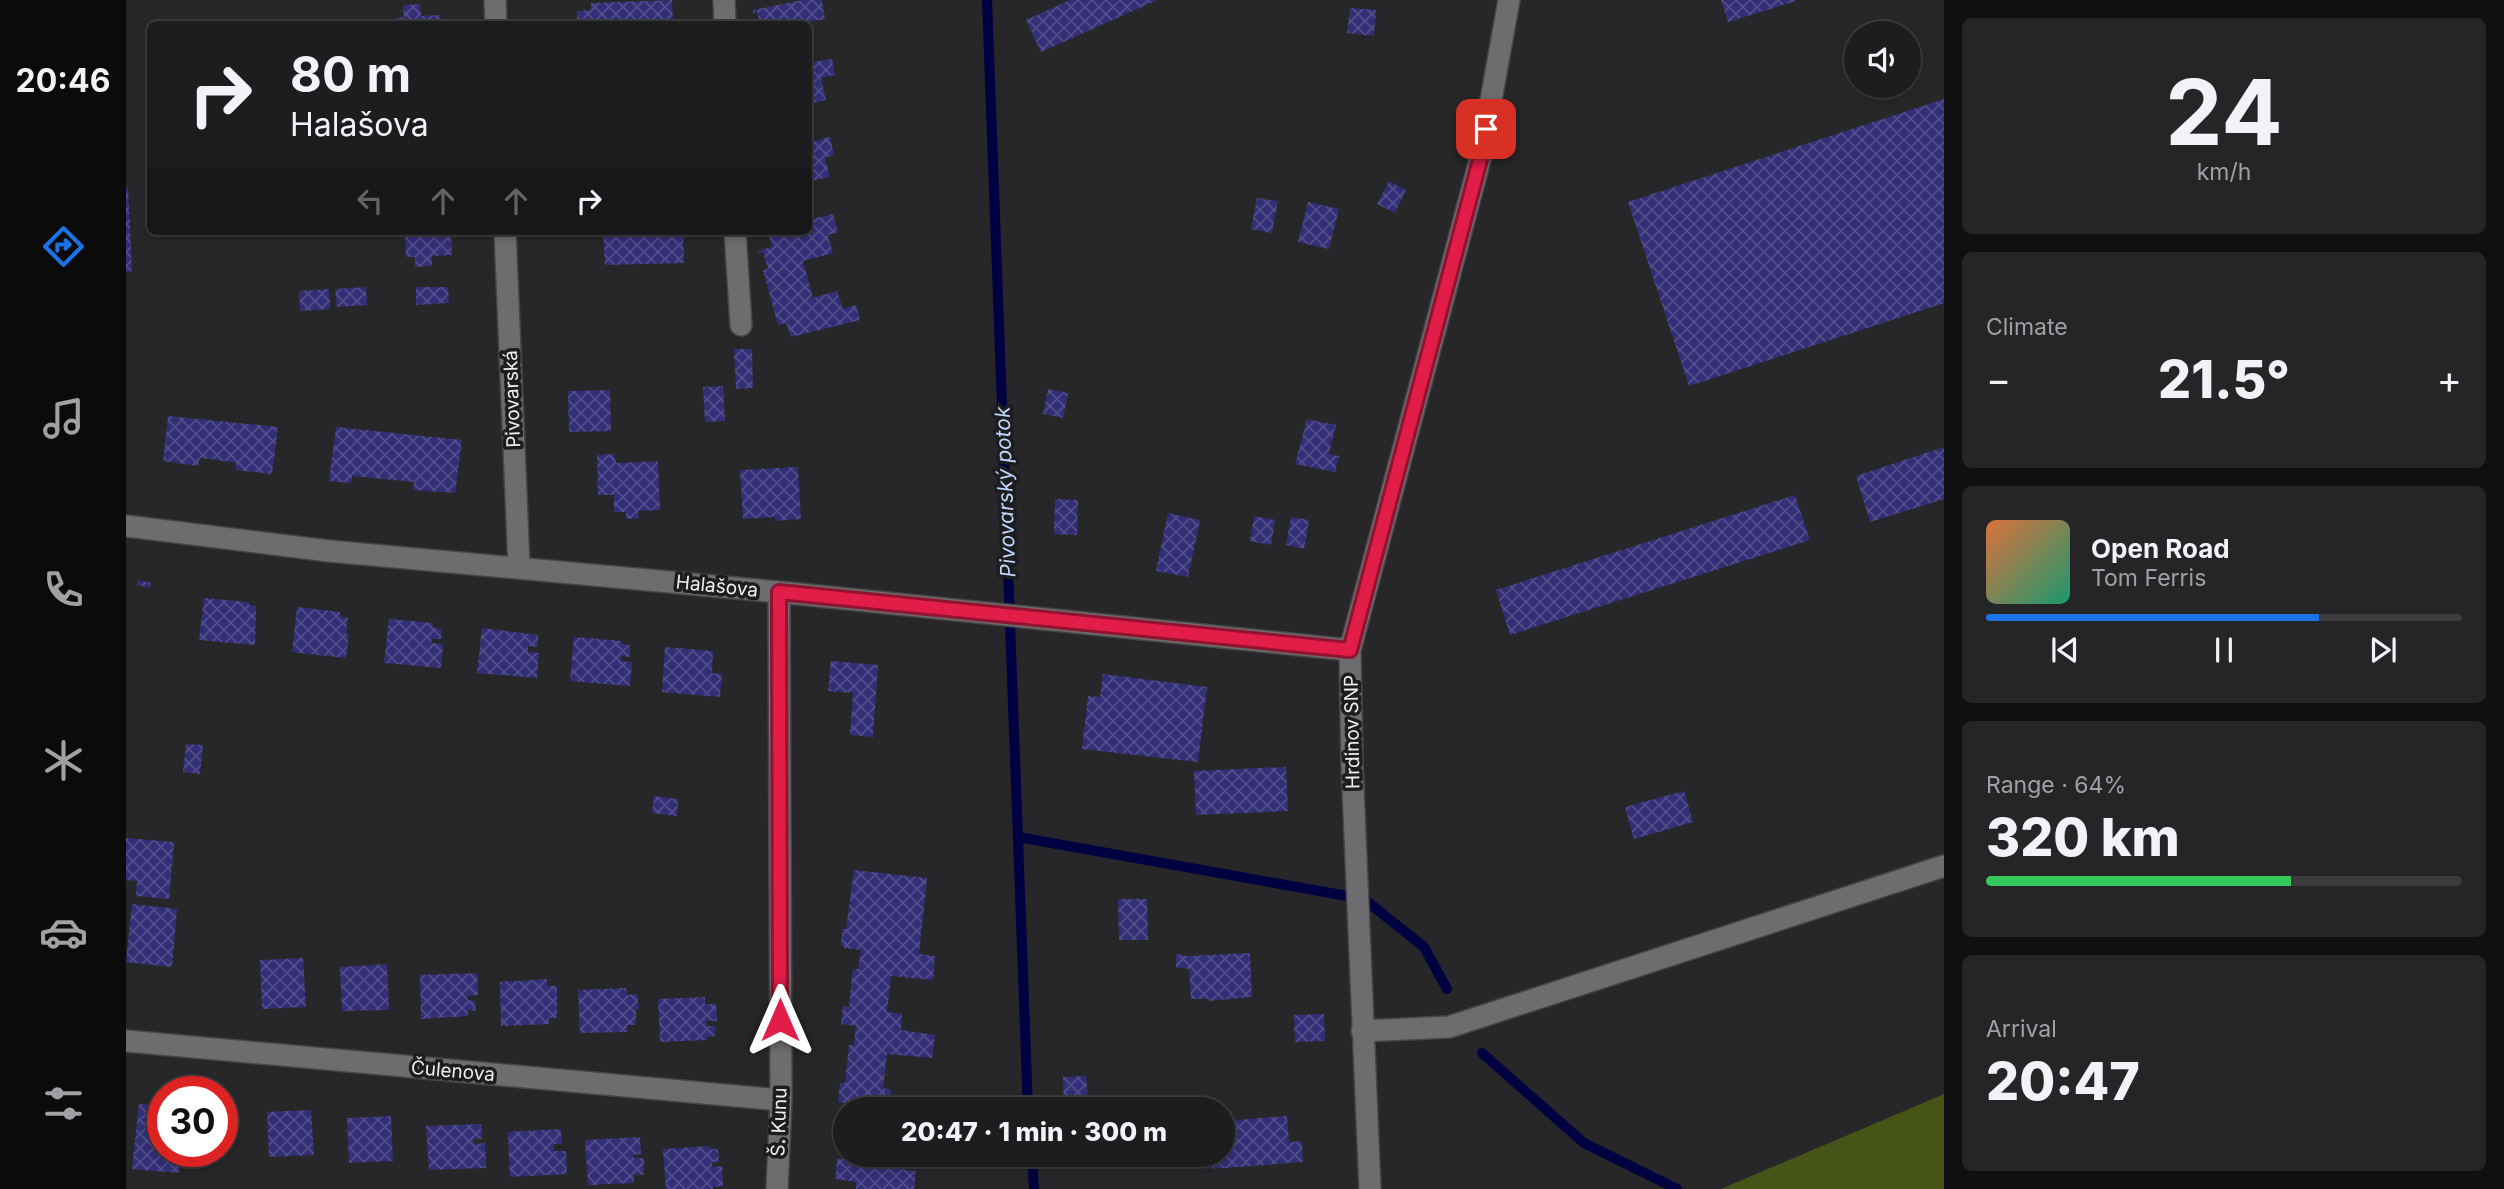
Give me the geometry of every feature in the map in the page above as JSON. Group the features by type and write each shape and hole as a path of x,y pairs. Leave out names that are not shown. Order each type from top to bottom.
{"street":[{"path":"495,0 496,21"},
{"path":"724,0 725,21"},
{"name":"Hrdinov SNP","path":"1370,1189 1352,764 1350,650 1481,156 1509,0"},
{"name":"Pivovarská","path":"505,235 519,567"},
{"path":"734,235 741,325"},
{"name":"Halašova","path":"126,526 329,551 779,592 1350,650"},
{"name":"Š. Kunu","path":"777,1189 780,1100 779,592"},
{"path":"1362,1031 1449,1027 1944,866"},
{"name":"Čulenova","path":"126,1041 780,1100"}],"green space":[{"path":"1944,1094 1944,1189 1721,1189"}],"building":[{"path":"672,0 673,21 577,21 577,11 591,10 591,3"},
{"path":"802,0 822,0 825,19 812,22 759,21 757,12 753,13 753,10"},
{"path":"1070,0 1157,0 1041,52 1026,20"},
{"path":"1721,0 1796,0 1796,1 1728,22"},
{"path":"420,4 421,16 440,15 441,21 396,21 396,18 404,17 403,5"},
{"path":"1350,8 1376,10 1374,36 1347,33"},
{"path":"832,59 835,75 821,78 826,100 812,103 812,62"},
{"path":"1944,99 1944,303 1689,386 1628,202"},
{"path":"830,137 834,155 825,158 830,177 812,181 812,142"},
{"path":"1389,181 1406,190 1395,213 1377,204"},
{"path":"126,188 132,271 126,272"},
{"path":"1257,198 1278,201 1272,233 1251,229"},
{"path":"1308,202 1339,209 1329,249 1298,242"},
{"path":"833,214 838,232 828,235 833,253 803,261 813,298 837,291 843,309 856,305 860,320 791,337 786,323 778,325 763,270 768,269 763,252 758,251 772,247 769,235 812,235 812,219"},
{"path":"405,235 451,235 452,255 432,256 432,266 415,267 415,257 406,257"},
{"path":"603,235 683,235 684,263 605,265"},
{"path":"366,287 367,305 337,307 335,289"},
{"path":"416,287 448,287 449,303 416,305"},
{"path":"329,289 330,309 300,311 299,291"},
{"path":"734,349 752,349 753,388 736,389"},
{"path":"723,386 725,421 705,422 703,387"},
{"path":"1048,389 1068,393 1063,418 1043,414"},
{"path":"610,390 611,431 569,432 568,391"},
{"path":"168,416 278,427 272,474 236,470 236,463 217,460 200,458 198,466 163,461"},
{"path":"1307,419 1336,425 1329,454 1339,456 1335,472 1295,464"},
{"path":"336,427 462,440 455,493 413,490 414,482 352,476 351,483 329,481"},
{"path":"1944,447 1944,499 1870,522 1856,476"},
{"path":"614,454 616,463 658,461 660,510 638,511 639,518 626,519 626,512 614,512 614,495 598,495 597,455"},
{"path":"798,467 801,519 743,519 740,470"},
{"path":"1795,495 1810,540 1510,635 1496,590"},
{"path":"1055,499 1078,500 1077,535 1054,534"},
{"path":"1168,513 1200,520 1188,577 1156,571"},
{"path":"1254,516 1275,520 1271,545 1250,541"},
{"path":"1291,517 1309,520 1304,549 1286,545"},
{"path":"138,580 151,583 150,588 137,585"},
{"path":"204,598 249,602 249,605 256,606 255,645 199,640"},
{"path":"297,607 340,612 341,617 348,618 346,658 292,652"},
{"path":"389,619 433,623 433,628 442,629 441,639 432,639 431,643 443,644 441,668 384,663"},
{"path":"482,628 538,635 538,647 528,646 528,652 539,653 537,678 477,673"},
{"path":"574,637 622,641 622,644 630,645 630,657 621,656 621,661 632,662 630,686 570,681"},
{"path":"665,647 713,651 712,673 722,674 720,697 662,692"},
{"path":"831,661 878,665 873,737 850,735 853,693 828,691"},
{"path":"1103,674 1207,687 1198,762 1082,749 1088,696 1100,697"},
{"path":"186,744 203,745 200,774 183,772"},
{"path":"1286,767 1288,811 1196,815 1194,771"},
{"path":"1684,791 1693,822 1634,839 1625,807"},
{"path":"654,796 678,799 677,816 652,813"},
{"path":"126,838 174,842 169,899 136,896 137,881 126,880"},
{"path":"854,870 927,878 919,954 935,956 933,980 891,976 887,1012 902,1014 901,1030 935,1035 932,1058 887,1054 883,1088 891,1090 890,1097 839,1097 840,1083 845,1083 849,1045 854,1045 856,1026 841,1024 843,1006 849,1007 853,969 858,969 861,950 841,946 842,929 846,929"},
{"path":"1118,899 1147,899 1148,940 1119,940"},
{"path":"132,904 177,909 172,967 126,962"},
{"path":"1250,953 1252,997 1209,1001 1191,999 1189,969 1176,967 1176,954 1188,956"},
{"path":"303,958 306,1007 262,1009 260,960"},
{"path":"387,964 389,1010 342,1011 340,967"},
{"path":"477,973 478,995 467,996 468,1000 475,1001 476,1011 468,1010 468,1016 421,1019 420,975"},
{"path":"547,979 547,986 557,986 557,1018 549,1018 549,1024 501,1026 500,982"},
{"path":"626,988 627,995 637,994 639,1009 636,1009 636,1025 627,1025 627,1032 580,1033 578,990"},
{"path":"705,997 705,1004 716,1004 717,1021 706,1021 707,1026 715,1026 715,1036 707,1037 707,1040 660,1042 658,999"},
{"path":"1324,1014 1325,1041 1295,1042 1294,1015"},
{"path":"1086,1076 1088,1097 1064,1097 1063,1077"},
{"path":"139,1104 147,1105 147,1167 179,1167 179,1173 132,1169"},
{"path":"311,1110 314,1155 269,1157 267,1112"},
{"path":"391,1116 393,1161 349,1163 347,1118"},
{"path":"1287,1116 1289,1142 1302,1141 1303,1162 1212,1169 1235,1167 1235,1120"},
{"path":"481,1124 482,1139 474,1139 474,1144 485,1143 486,1168 429,1170 426,1126"},
{"path":"561,1129 562,1144 554,1144 554,1151 566,1151 567,1174 510,1177 508,1132"},
{"path":"640,1137 641,1154 633,1155 634,1158 644,1158 644,1175 634,1175 634,1183 588,1185 585,1140"},
{"path":"710,1146 711,1149 718,1149 719,1162 712,1162 712,1167 722,1166 723,1186 713,1189 666,1189 663,1149"},
{"path":"836,1167 882,1167 916,1171 914,1189 856,1189 856,1182 835,1179"}],"waterway":[{"name":"Pivovarský potok","path":"987,0 1028,1097"},
{"path":"1018,837 1364,899 1424,947 1447,989"},
{"path":"1482,1053 1584,1143 1677,1189"},
{"name":"Pivovarský potok","path":"1033,1167 1034,1189"}],"route":[{"path":"780,1020 779,592 1350,650 1486,129"}]}
